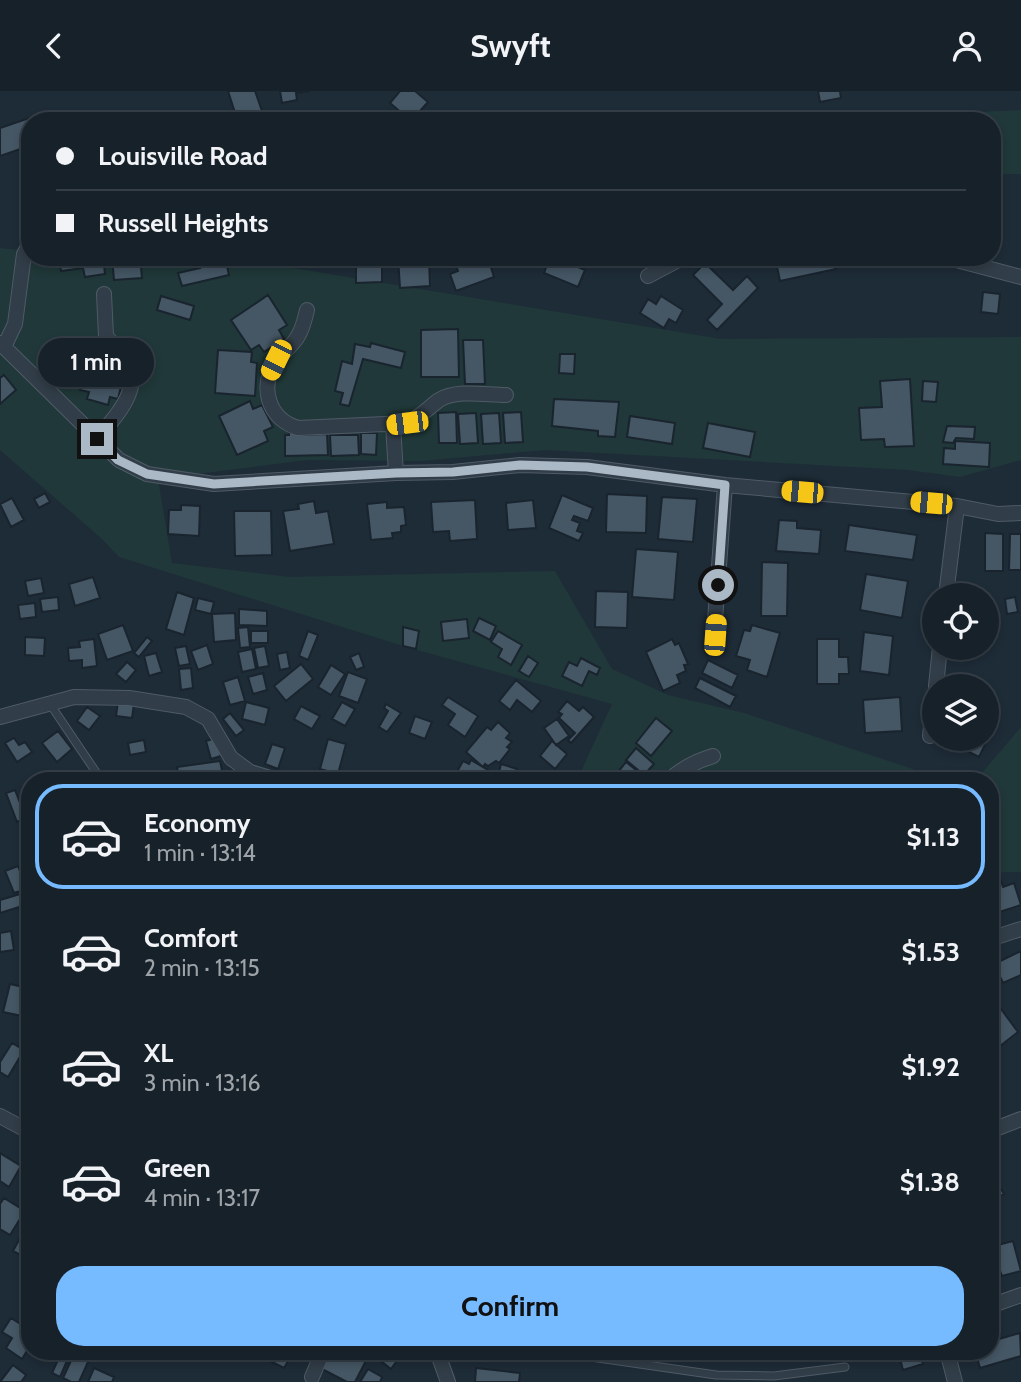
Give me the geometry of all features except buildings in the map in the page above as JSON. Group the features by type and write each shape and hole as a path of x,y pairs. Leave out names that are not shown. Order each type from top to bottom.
{"street":[{"path":"22,266 15,324 2,345 118,460 147,474 214,484 453,472 520,465 587,467 725,485 957,506 998,514 1021,513"},
{"path":"648,275 666,266"},
{"path":"979,266 1021,277"},
{"path":"97,439 132,391 132,372 127,350 111,342 106,336 104,295"},
{"path":"307,310 299,335 276,360 267,379 270,404 275,416 287,425 298,428 393,425 415,420 452,394 506,395"},
{"path":"393,425 396,473"},
{"path":"715,635 725,485"},
{"path":"947,583 957,506"},
{"path":"0,717 74,697 129,698 186,707 208,719 231,758 250,772"},
{"path":"678,772 713,756"},
{"path":"999,936 1021,929"},
{"path":"0,1116 21,1127"},
{"path":"999,1128 1021,1119"},
{"path":"999,1303 1021,1295"},
{"path":"312,1377 319,1360"},
{"path":"440,1360 448,1382"},
{"path":"949,1360 955,1382"}],"lane":[{"path":"49,703 96,772"},
{"path":"612,1360 716,1375 774,1376 845,1367"}],"green space":[{"path":"1021,110 1021,174 1001,174 1001,112 974,112"},
{"path":"0,248 21,250 21,266 281,266 721,339 1021,337 1021,460 960,477 908,470 545,450 421,461 307,460 158,479 172,563 289,577 555,571 612,669 668,695 744,713 922,772 581,772 612,704 403,646 119,557 0,450"},
{"path":"1021,727 1021,872 999,872 999,772 983,772"}],"route":[{"path":"97,439 118,460 147,474 214,484 453,472 520,465 587,467 725,485 718,585"}]}
